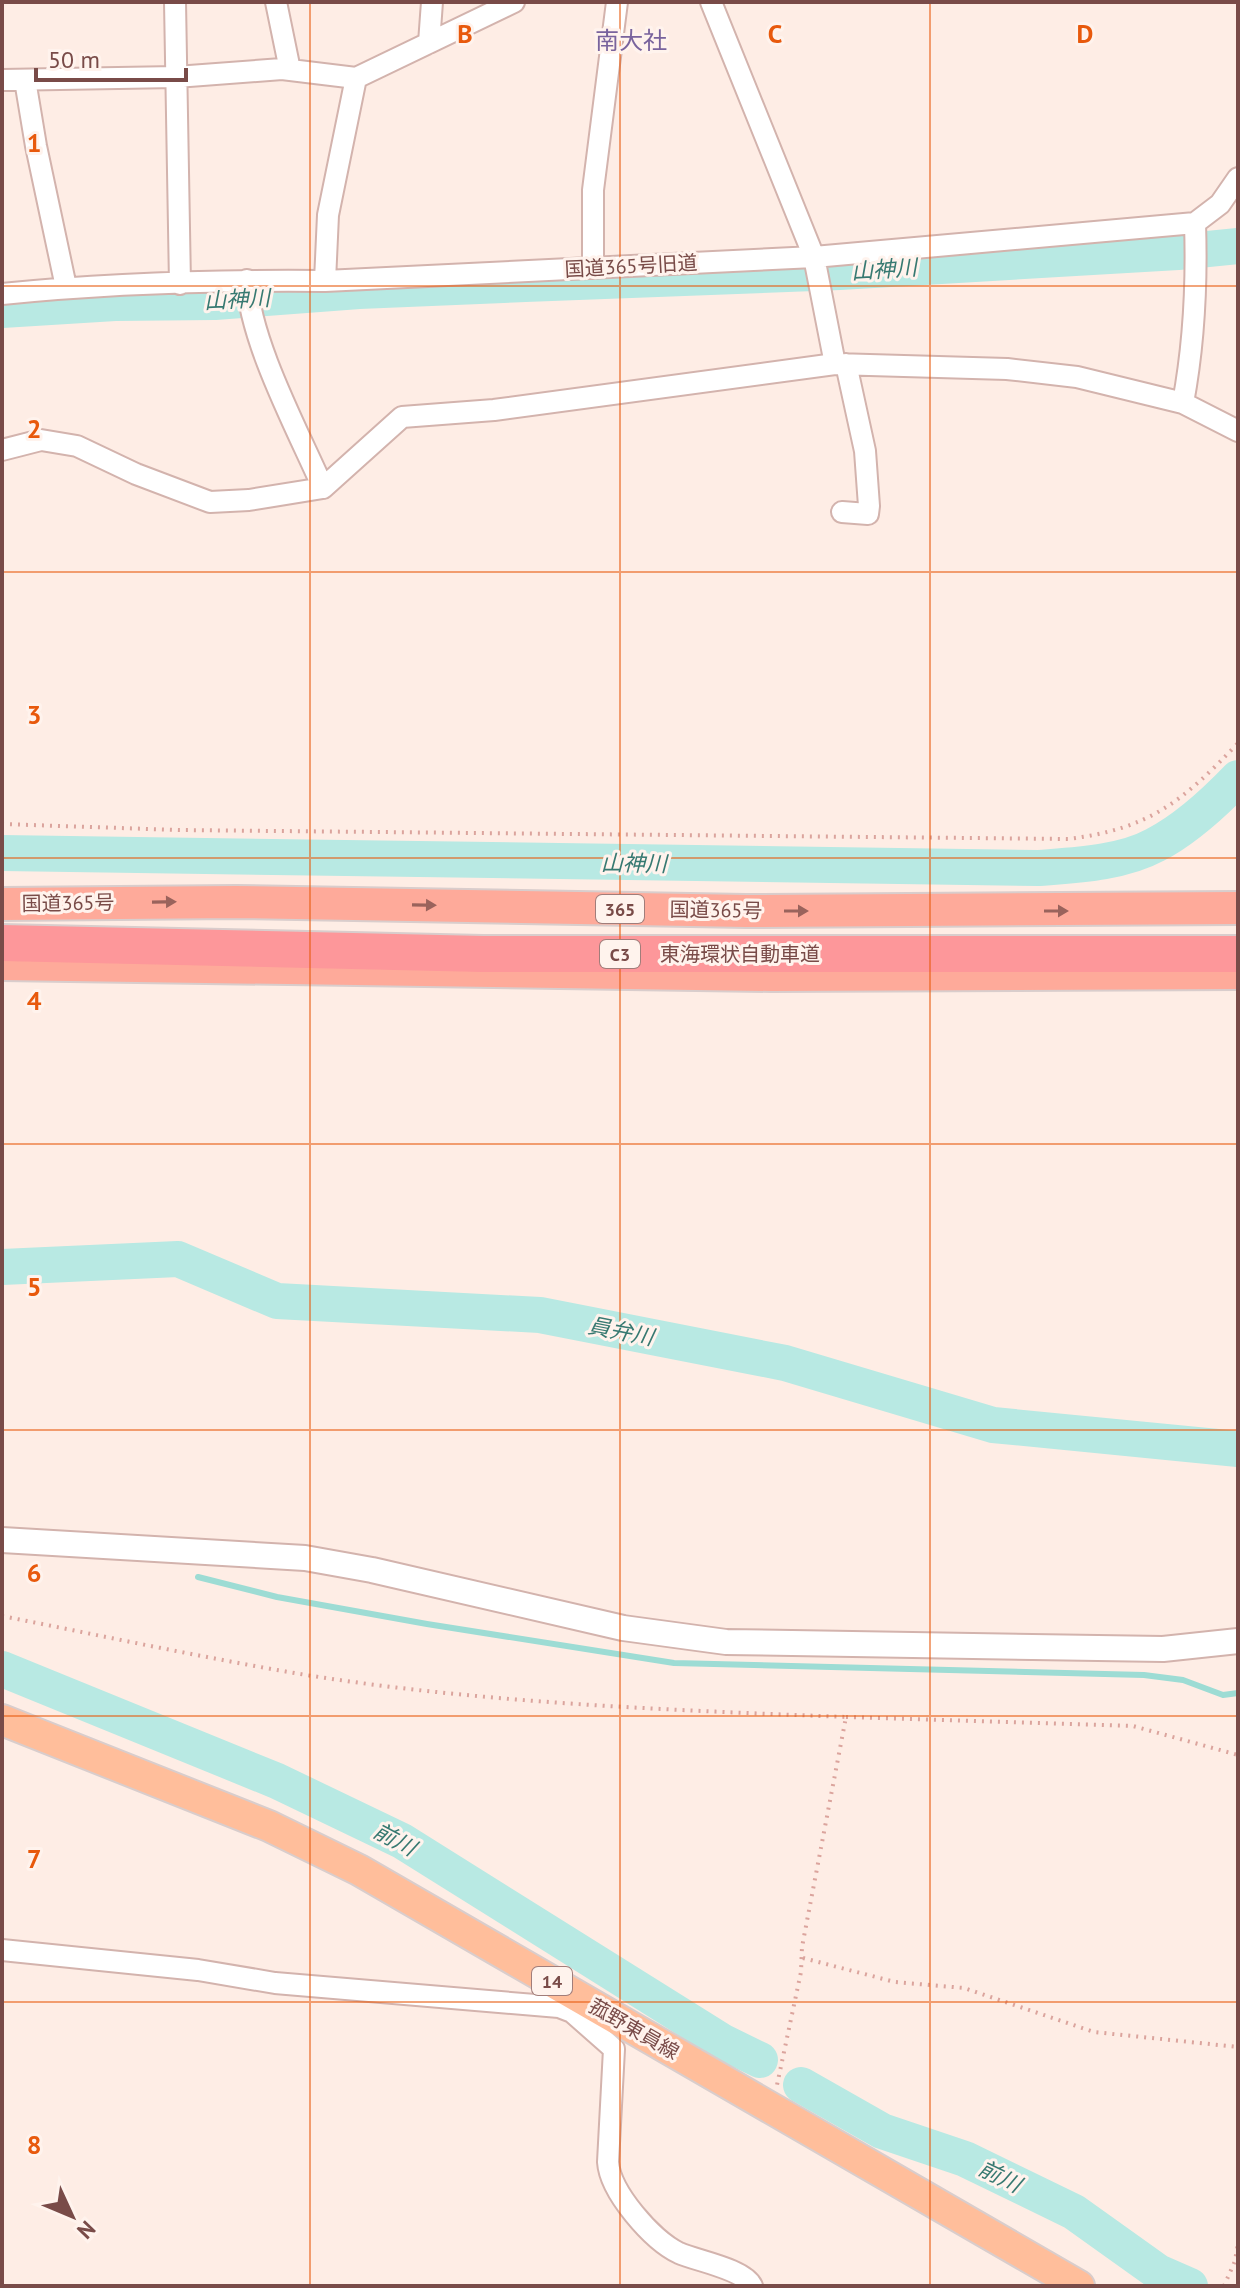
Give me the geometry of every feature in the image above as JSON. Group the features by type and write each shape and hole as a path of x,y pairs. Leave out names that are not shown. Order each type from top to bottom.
{"highway":[{"name":"国道365号","path":"2,904 236,902 746,911 1238,908"},
{"name":"東海環状自動車道","path":"2,943 483,954 1238,954"},
{"path":"2,964 771,975 1238,973"}],"main road":[{"name":"菰野東員線","path":"2,1720 269,1826 319,1850 576,2004 771,2110 1079,2286"}],"street":[{"path":"175,2 180,284"},
{"path":"276,2 290,70"},
{"path":"429,43 432,2"},
{"path":"2,80 176,77 290,70 356,78 514,2"},
{"path":"593,268 593,190 617,2"},
{"path":"711,2 817,268 865,451 868,514 842,512"},
{"path":"325,281 328,215 356,78"},
{"path":"25,80 66,287"},
{"path":"1183,403 1189,373 1197,260 1196,230 1238,178"},
{"name":"国道365号旧道","path":"2,294 66,287 180,284 248,295 325,281 593,268 817,268 1196,230"},
{"path":"248,295 323,488"},
{"path":"2,450 41,440 77,446 136,474 210,502 249,500 323,488 402,417 494,410 840,364 1007,369 1077,377 1183,403 1238,431"},
{"path":"2,1540 305,1558 372,1570 623,1628 726,1642 1163,1649 1238,1641"},
{"path":"2,1950 198,1970 275,1983 559,2007 576,2004 614,2049 608,2162 609,2175 624,2203 672,2249 744,2276 752,2286"}],"path":[{"path":"2,824 150,830 1068,839 1105,835 1136,824 1181,799 1198,786 1238,743"},
{"path":"2,1616 308,1675 456,1693 665,1710 1133,1726 1238,1755"},
{"path":"771,2110 803,1958 802,1947 846,1717"},
{"path":"803,1958 895,1982 964,1988 1094,2032 1238,2047"},
{"path":"1224,2286 1235,2261 1238,2243"}],"waterway":[{"name":"山神川","path":"2,310 115,303 215,302 359,291 840,272 1238,246"},
{"name":"山神川","path":"2,853 1039,868 1098,862 1142,851 1189,823 1238,778"},
{"name":"員弁川","path":"2,1267 178,1259 277,1301 540,1315 785,1363 993,1425 1238,1449"},
{"path":"198,1577 277,1597 674,1663 1144,1675 1183,1680 1223,1695 1238,1693"},
{"name":"前川","path":"2,1669 277,1781 402,1841 723,2042 760,2060"},
{"name":"前川","path":"801,2085 882,2131 965,2159 1074,2212 1158,2272 1190,2286"}],"district":[{"name":"南大社","path":"631,40"}]}
